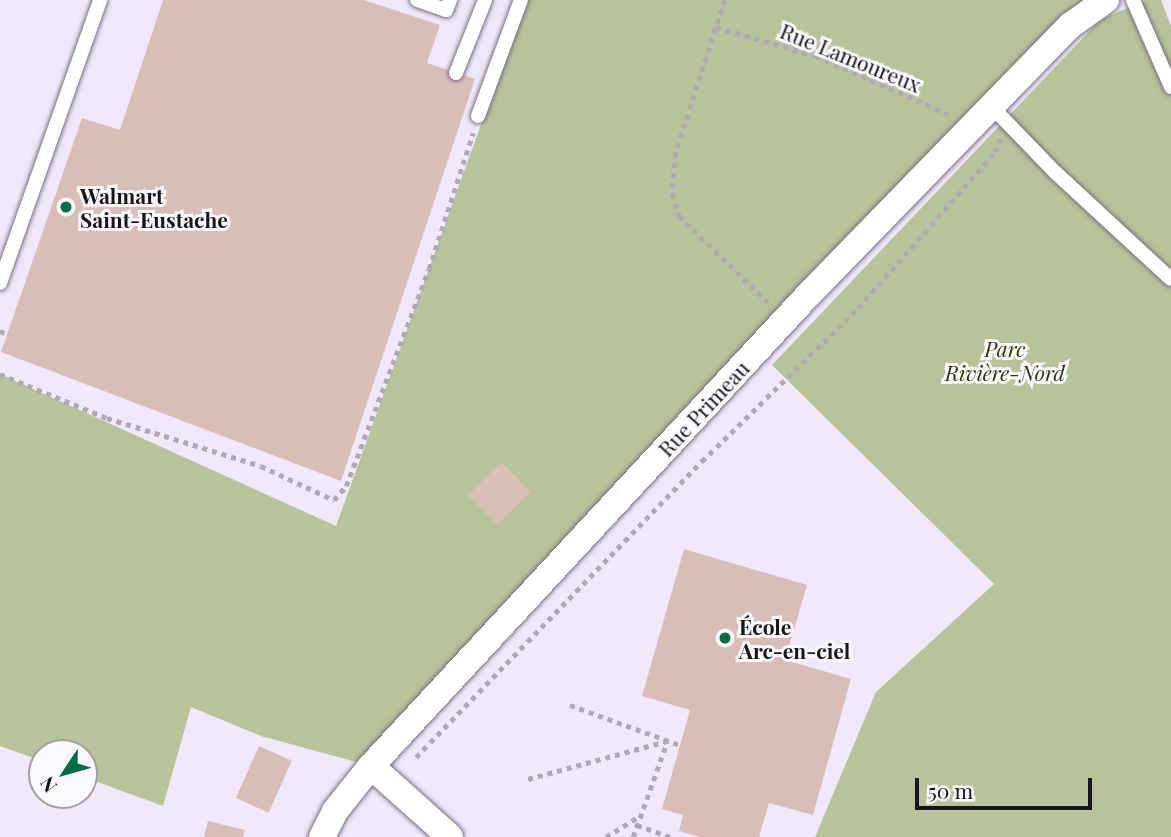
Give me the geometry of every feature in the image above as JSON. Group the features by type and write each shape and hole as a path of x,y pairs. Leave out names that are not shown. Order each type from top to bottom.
{"street":[{"name":"Rue Primeau","path":"322,837 335,811 379,772 786,318 1071,25 1106,0"},
{"path":"379,772 450,837"}],"lane":[{"path":"0,283 100,0"},
{"path":"417,0 446,10 450,0"},
{"path":"456,73 485,0"},
{"path":"478,116 521,0"},
{"path":"1133,0 1171,87"},
{"path":"991,106 1056,173 1171,279"}],"path":[{"path":"725,0 676,153 672,194 679,216 694,233 786,318"},
{"name":"Rue Lamoureux","path":"716,27 816,56 905,93 971,127"},
{"path":"0,374 107,418 261,466 334,500 346,486 429,269 478,116"},
{"name":"Rue Primeau","path":"415,758 702,461 858,308 995,152 1000,142"},
{"path":"570,705 680,745"},
{"path":"528,779 667,741"},
{"path":"633,837 667,741"},
{"path":"606,837 641,816"},
{"path":"637,825 670,837"}],"green space":[{"path":"526,0 1103,0 371,766 261,736 191,707 163,806 98,782 98,739 28,739 28,756 0,746 0,374 336,526"},
{"name":"Parc Rivière-Nord","path":"1146,0 1161,0 1171,26 1171,837 815,837 876,692 994,584 772,365 1100,20"}],"building":[{"path":"163,0 364,0 440,25 427,63 475,79 341,481 1,352 82,118 120,130"},
{"path":"501,462 531,492 497,525 468,495"},
{"path":"684,549 807,585 785,660 851,679 813,815 769,803 759,837 700,837 679,831 683,815 662,809 690,710 642,696"},
{"path":"259,746 292,761 269,813 236,798"},
{"path":"208,821 245,830 243,837 204,837"}],"place":[{"name":"Walmart Saint-Eustache","path":"66,207"},
{"name":"École Arc-en-ciel","path":"725,638"}]}
